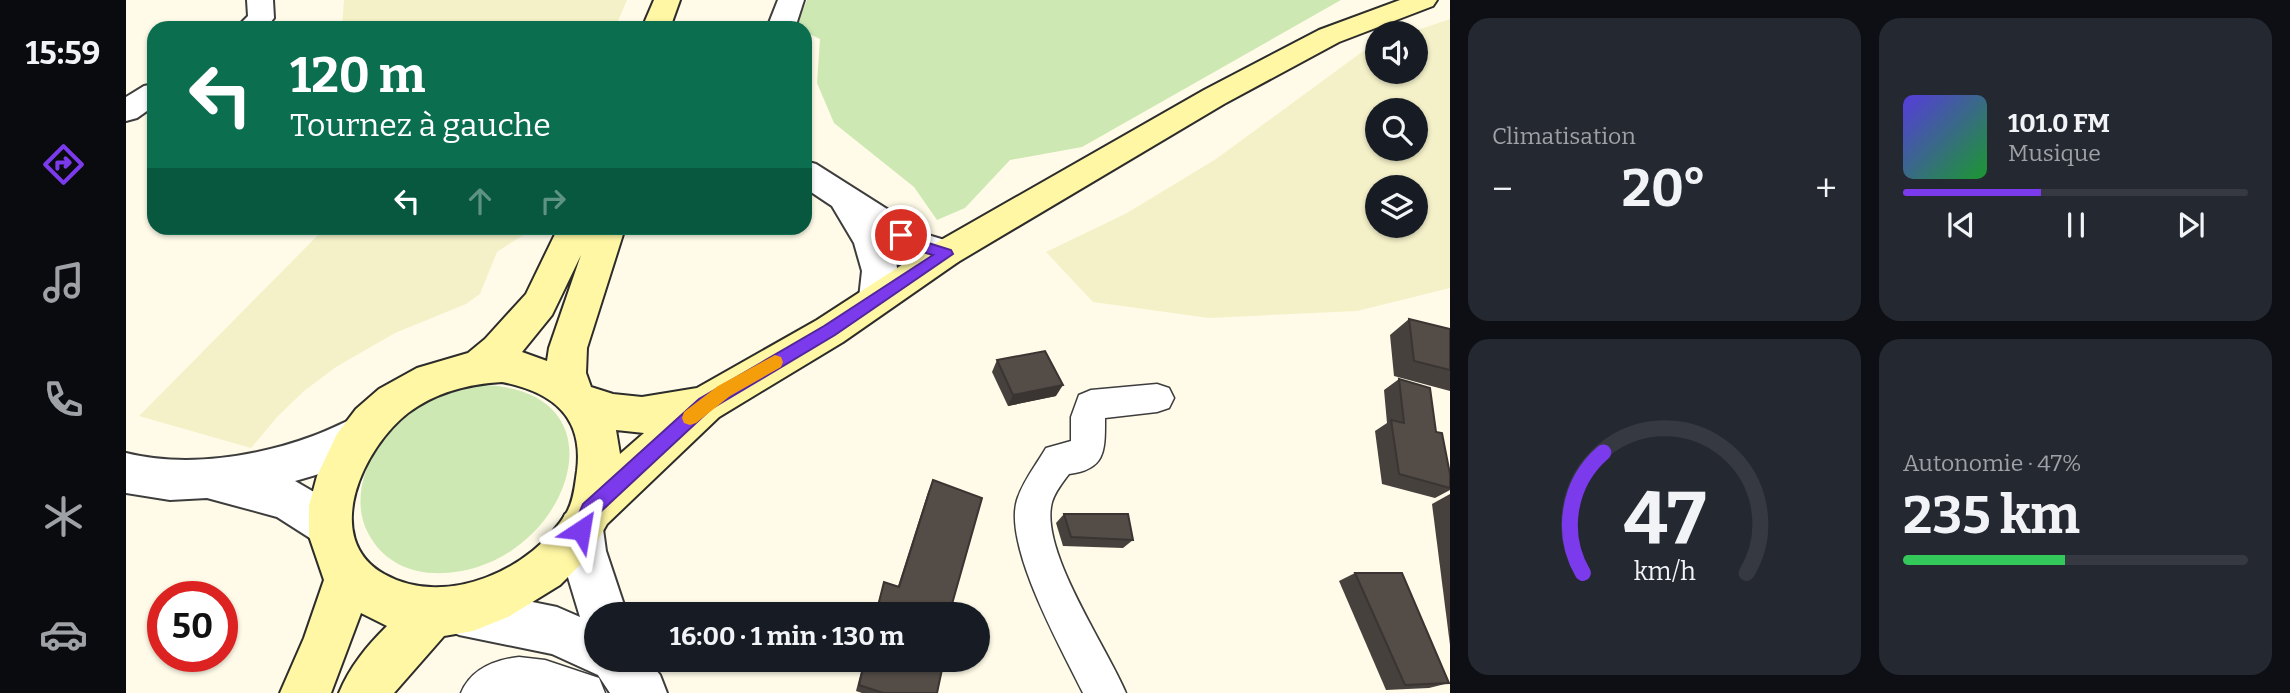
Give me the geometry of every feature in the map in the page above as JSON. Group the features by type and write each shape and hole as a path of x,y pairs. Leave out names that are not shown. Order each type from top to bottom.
{"main road":[{"path":"659,21 667,0"},
{"path":"680,21 688,0"},
{"path":"364,693 385,663 447,611 506,594 553,561 586,520 705,404 830,331 946,254 1214,97 1329,36 1424,0"},
{"path":"480,366 499,351 534,315 554,278 572,235"},
{"path":"586,520 599,472 599,450 595,430 566,373 568,348 606,235"},
{"path":"447,611 390,603 358,584 334,547 330,525 331,500 345,455 391,403 434,378 480,366 502,365 543,374 560,383 578,399 610,413 662,415 705,404"},
{"path":"305,693 326,645 350,573"}],"street":[{"path":"258,21 261,18 260,0"},
{"path":"783,21 791,0"},
{"path":"126,111 147,98"},
{"path":"812,177 918,245 946,254"},
{"path":"841,197 873,245 882,273 877,298"},
{"path":"1105,693 1052,587 1035,537 1034,503 1058,459 1080,456 1088,447 1091,404 1157,398"},
{"path":"126,473 174,482 208,479 303,459 363,433"},
{"path":"208,479 287,499 330,525"},
{"path":"586,520 583,551 599,602"},
{"path":"447,611 557,631 584,644"},
{"path":"625,672 642,693"},
{"path":"482,693 491,685 531,676 584,693"}],"shaded area":[{"path":"344,0 627,0 618,21 342,21"},
{"path":"1450,19 1450,288 1357,311 1209,318 1093,302 1046,252 1127,213 1216,159 1365,50 1365,84 1428,84 1428,27"},
{"path":"318,235 523,235 497,252 480,294 466,304 395,333 336,367 304,391 251,448 139,416"}],"green space":[{"path":"807,0 1341,0 1082,147 1010,160 965,208 937,220 914,187 834,123 817,83 820,39 812,35 812,21 798,21"},
{"path":"484,385 531,395 559,418 569,449 564,484 546,518 517,547 478,567 433,573 413,570 395,562 380,550 363,522 362,487 369,464 391,431 414,411 439,397"}],"building":[{"path":"1409,319 1450,329 1450,370 1414,361"},
{"path":"1045,351 1063,385 1013,395 997,360"},
{"path":"1399,379 1430,388 1436,432 1442,433 1450,488 1399,474 1391,420 1404,423"},
{"path":"933,480 982,498 953,602 879,602 884,582 899,587"},
{"path":"1064,514 1128,514 1133,540 1071,537"},
{"path":"1355,573 1402,573 1449,683 1405,685"},
{"path":"862,672 941,672 937,693 883,693 859,685"}],"slow traffic":[{"path":"690,418 724,391 775,362"}],"route":[{"path":"581,530 590,510 705,404 830,331 946,254 918,245 901,235"}]}
